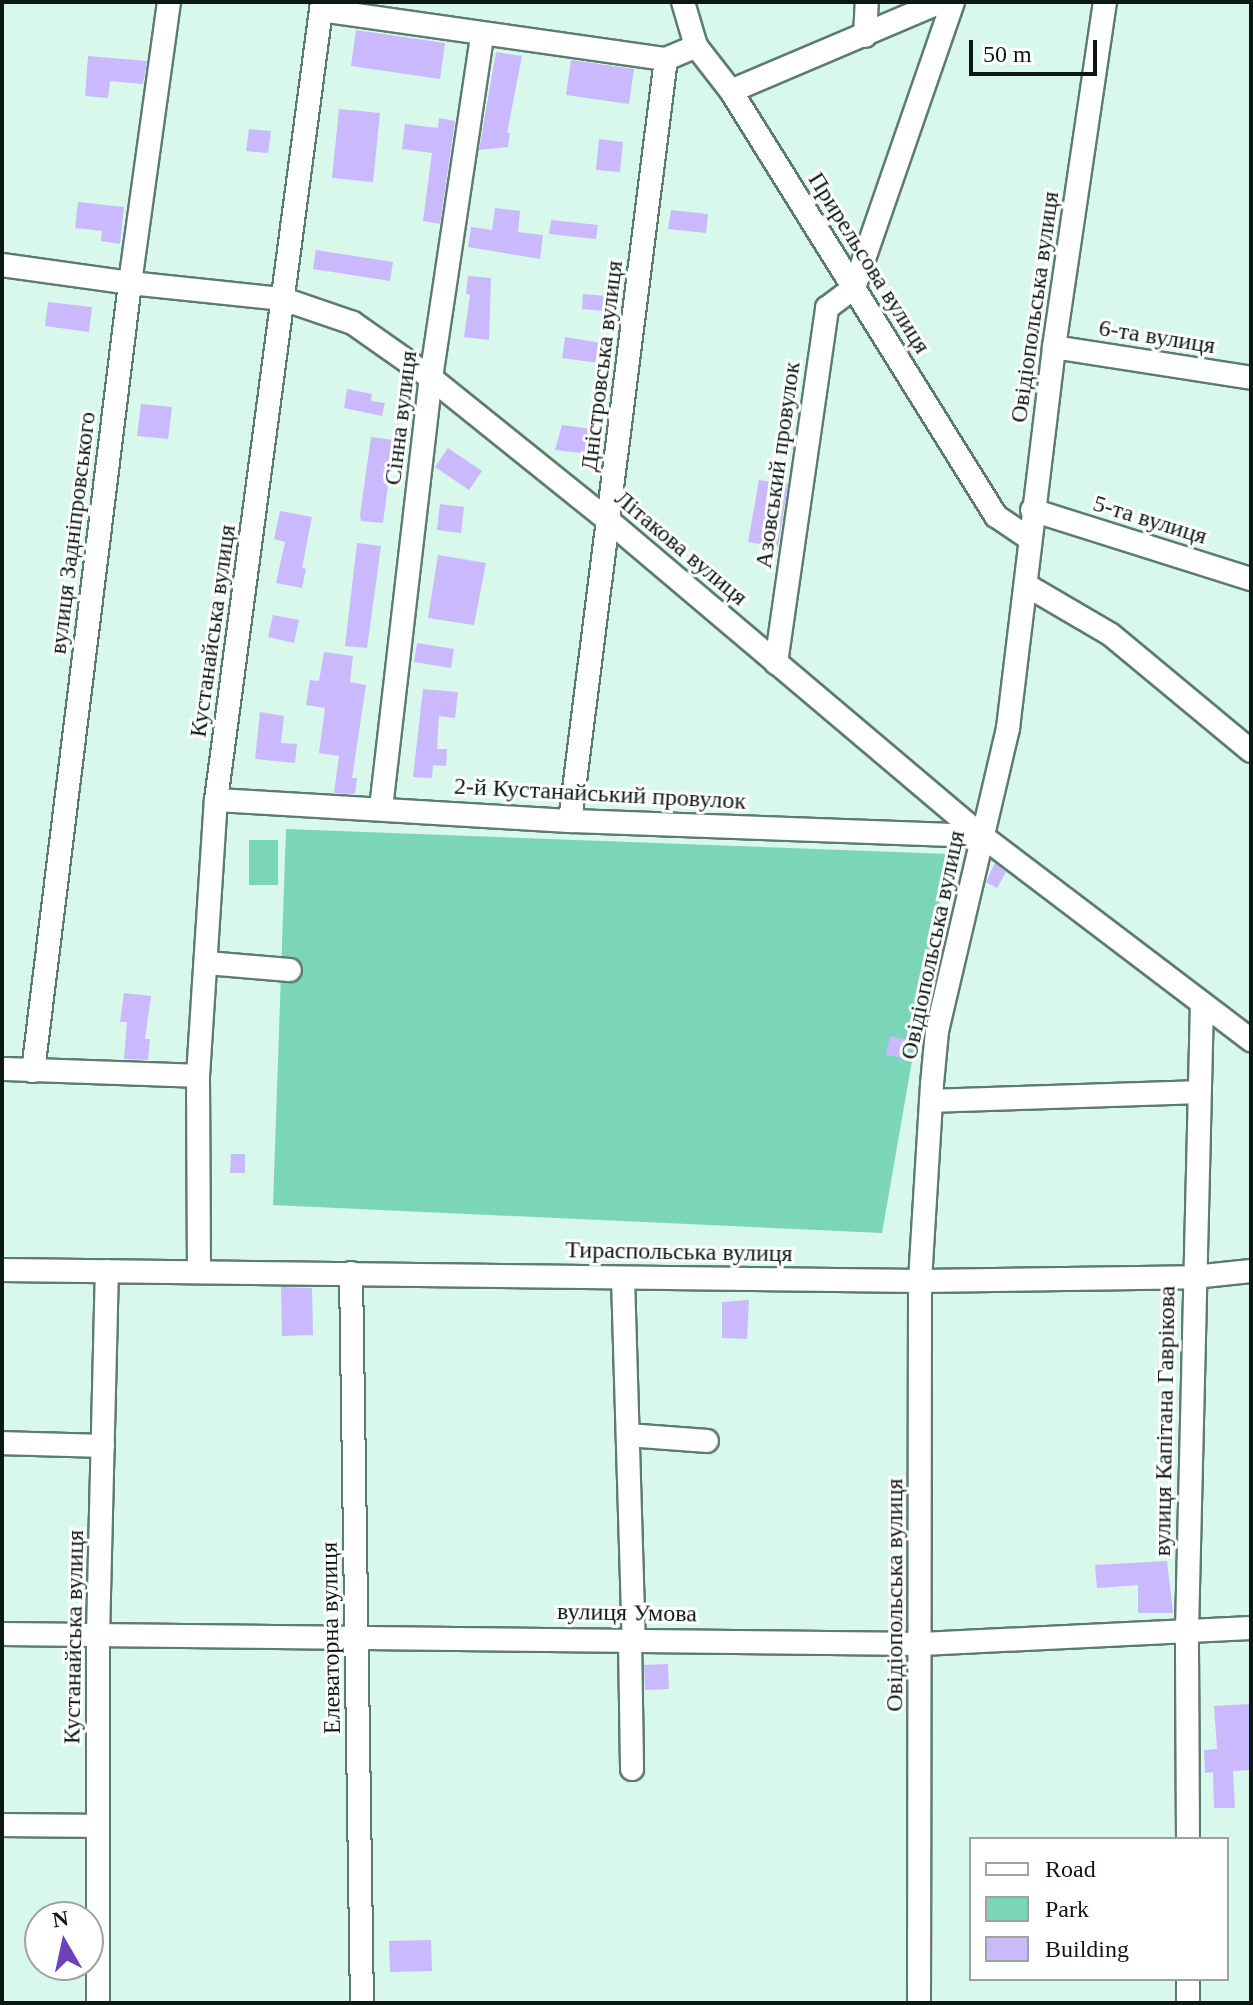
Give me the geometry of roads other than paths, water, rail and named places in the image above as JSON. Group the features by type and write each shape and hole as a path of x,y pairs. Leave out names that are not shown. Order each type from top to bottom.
{"street":[{"name":"вулиця Задніпровського","path":"33,1071 130,283 169,2"},
{"name":"Прирельсова вулиця","path":"683,2 696,46 731,91 996,516 1030,539"},
{"path":"865,36 867,2"},
{"path":"731,91 941,2"},
{"path":"854,288 953,2"},
{"name":"Овідіопольська вулиця","path":"919,2003 922,1644 920,1281 937,1031 1008,728 1032,510 1105,2"},
{"path":"322,6 482,36 666,59 696,46"},
{"name":"Кустанайська вулиця","path":"199,1271 198,1076 216,800 322,6"},
{"name":"Сінна вулиця","path":"381,808 431,378 482,36"},
{"name":"Дністровська вулиця","path":"570,821 666,59"},
{"name":"Літакова вулиця","path":"2,265 130,283 283,299 353,323 431,378 609,521 982,836 1251,1040"},
{"name":"Азовський провулок","path":"776,663 827,308 854,288"},
{"name":"6-та вулиця","path":"1054,347 1251,378"},
{"name":"5-та вулиця","path":"1032,510 1251,579"},
{"path":"1026,585 1110,634 1251,751"},
{"name":"2-й Кустанайський провулок","path":"216,800 570,821 982,836"},
{"path":"206,963 290,970"},
{"name":"вулиця Капітана Гаврікова","path":"1188,1837 1187,1630 1202,1003"},
{"path":"2,1069 198,1076"},
{"path":"931,1101 1199,1092"},
{"name":"Тираспольська вулиця","path":"2,1270 920,1281 1194,1277 1251,1271"},
{"name":"Кустанайська вулиця","path":"98,2003 98,1635 107,1271"},
{"name":"Елеваторна вулиця","path":"351,1273 362,2003"},
{"path":"623,1278 632,1769"},
{"path":"628,1435 707,1441"},
{"path":"2,1443 103,1446"},
{"name":"вулиця Умова","path":"2,1634 922,1644 1251,1628"},
{"path":"2,1825 98,1826"},
{"path":"1188,1981 1188,2003"}]}
